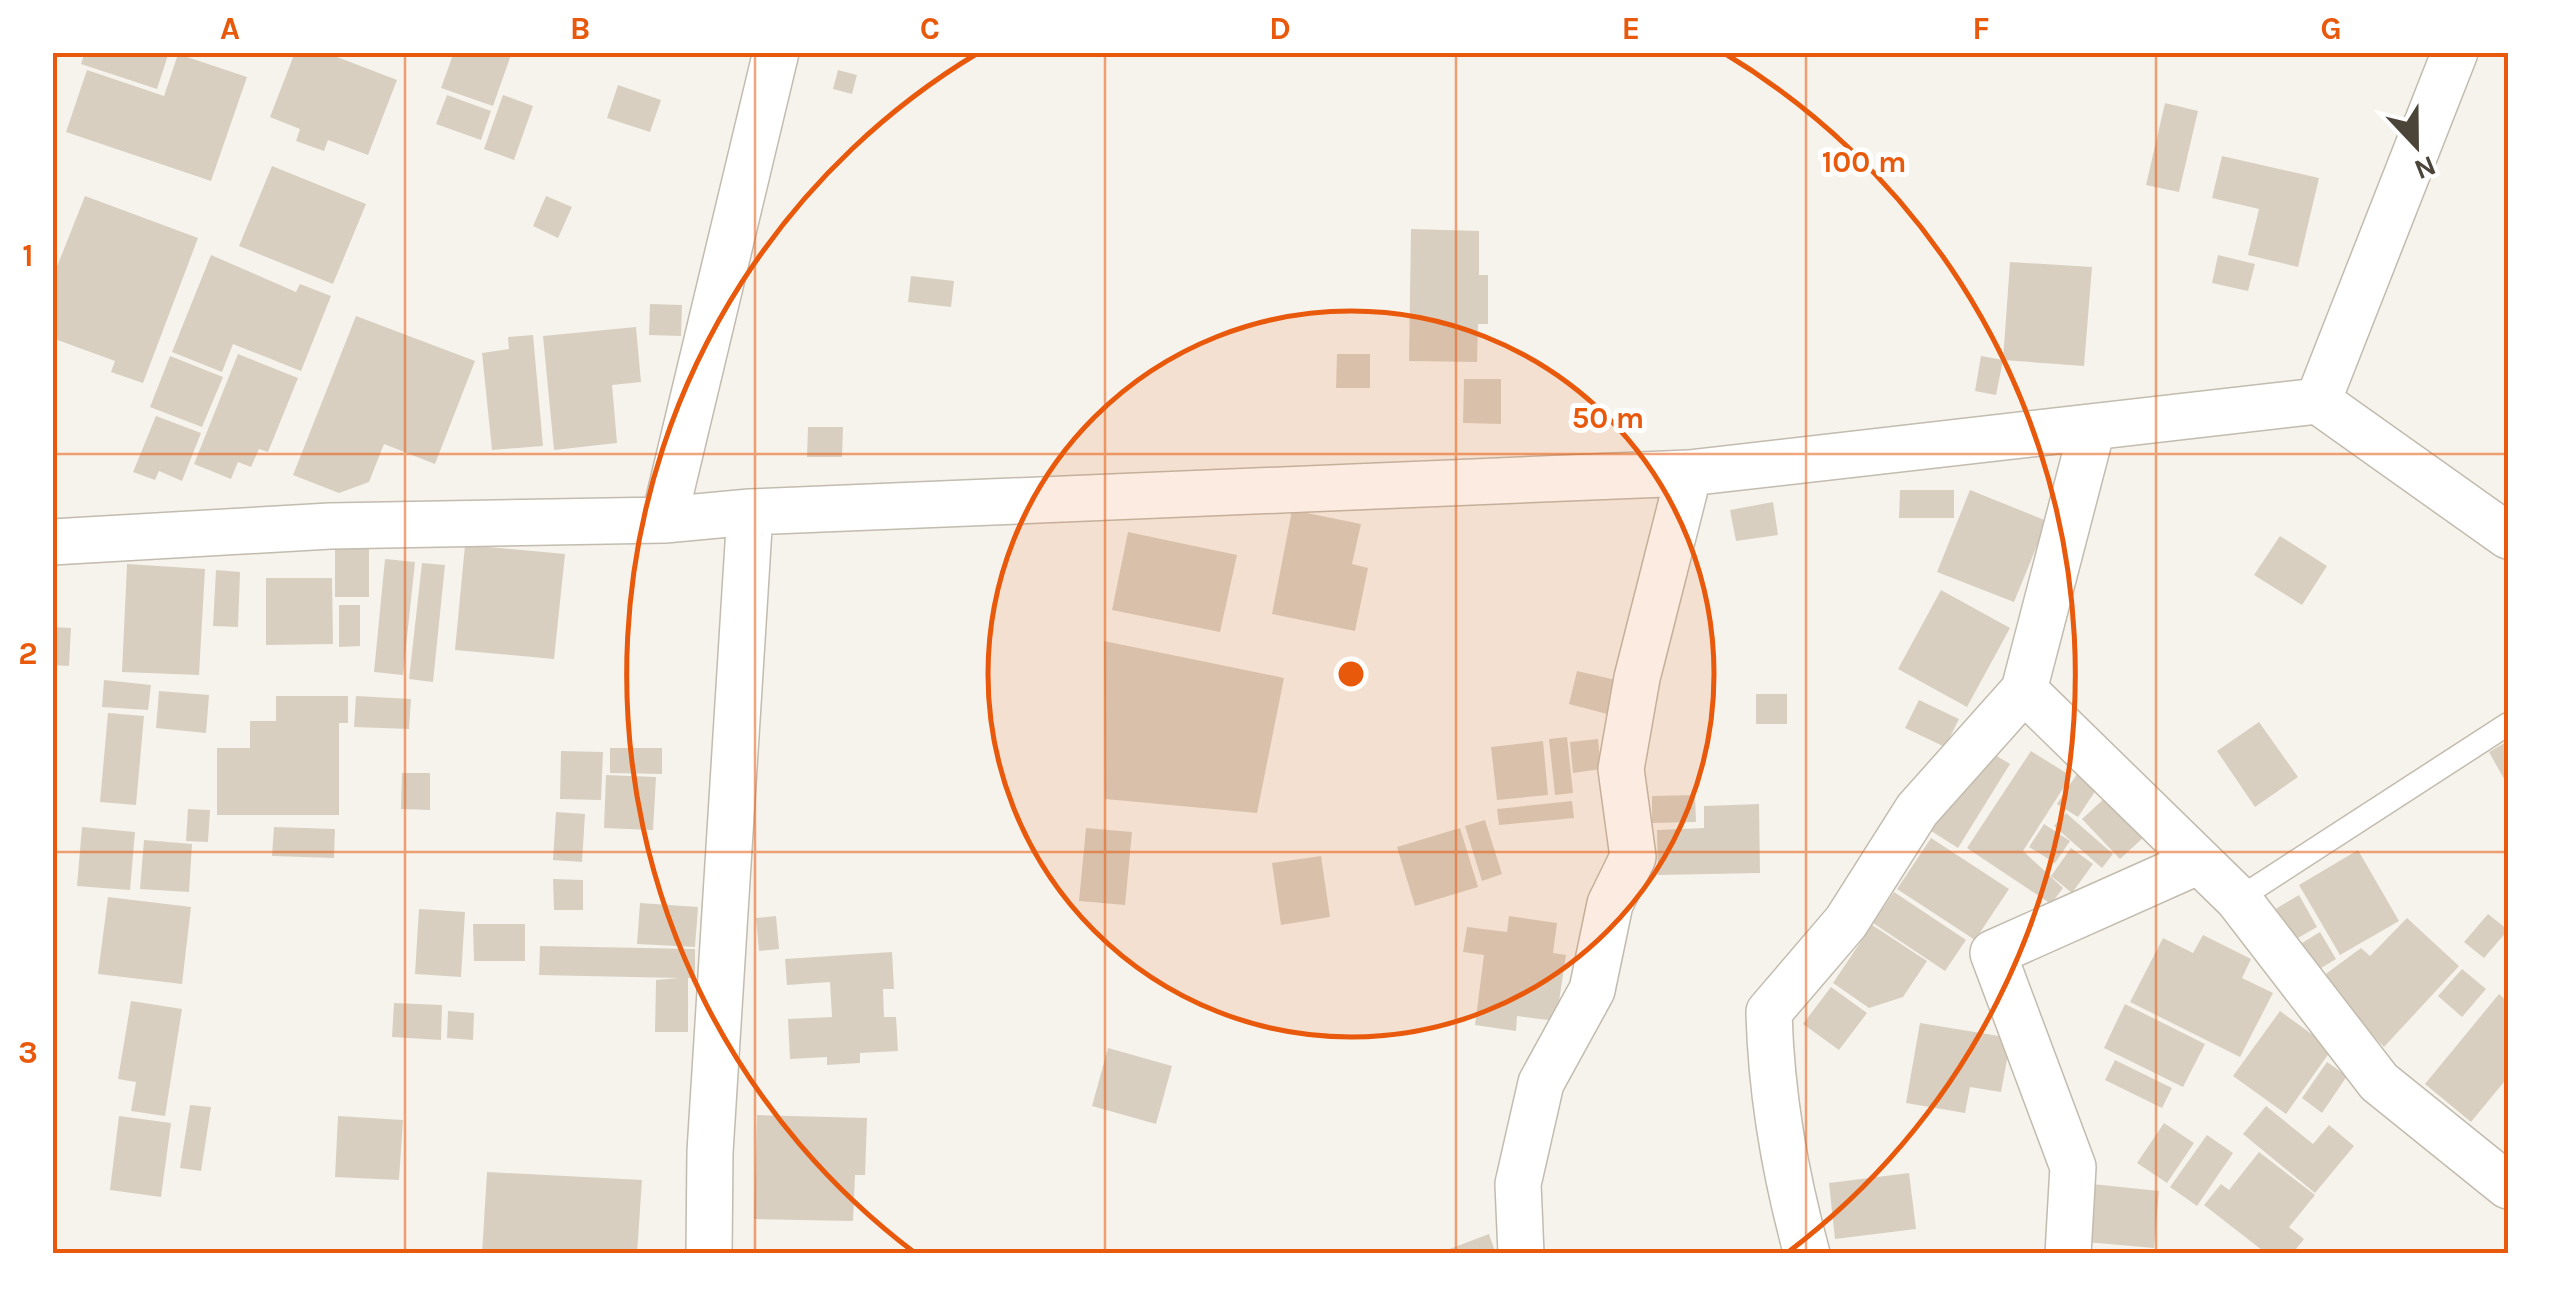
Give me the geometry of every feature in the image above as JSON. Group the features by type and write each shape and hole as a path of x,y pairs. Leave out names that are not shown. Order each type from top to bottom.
{"street":[{"path":"664,520 776,52"},
{"path":"2318,401 2455,52"},
{"path":"52,542 330,526 664,520 750,512 1688,473 2318,401 2508,536"},
{"path":"1807,1254 1793,1205 1771,1076 1770,1012 1846,922 1917,810 2024,690 2092,428"},
{"path":"1522,1254 1518,1184 1541,1083 1592,990 1610,904 1633,857 1621,769 1637,678 1688,473"},
{"path":"709,1254 710,1152 750,512"},
{"path":"2024,690 2238,899 2379,1082 2508,1186"},
{"path":"2068,1254 2073,1167 1993,954 2199,860"}],"lane":[{"path":"2238,899 2508,724"}],"building":[{"path":"85,52 169,52 157,89 81,64"},
{"path":"295,52 324,52 397,80 368,155 328,140 324,151 296,141 300,129 270,117"},
{"path":"454,52 512,52 493,106 441,88"},
{"path":"178,54 247,77 211,181 66,132 87,70 164,96"},
{"path":"838,70 857,75 852,94 833,89"},
{"path":"618,85 661,100 650,132 607,118"},
{"path":"447,95 491,111 481,140 436,124"},
{"path":"503,95 533,106 514,160 484,149"},
{"path":"2165,103 2198,111 2179,192 2146,185"},
{"path":"2222,156 2319,178 2298,267 2248,255 2259,209 2212,198"},
{"path":"272,166 366,204 333,284 239,246"},
{"path":"85,196 198,238 143,383 111,372 115,361 52,338 52,279"},
{"path":"546,196 572,207 558,238 533,226"},
{"path":"1411,229 1479,231 1479,275 1488,275 1488,324 1478,324 1477,362 1409,361"},
{"path":"211,255 296,292 300,284 331,296 301,371 233,344 222,372 172,352"},
{"path":"2218,255 2255,264 2248,291 2212,283"},
{"path":"2010,262 2092,267 2084,366 2003,360"},
{"path":"911,276 954,281 951,307 908,302"},
{"path":"650,304 682,305 681,336 649,335"},
{"path":"356,316 475,361 435,464 384,444 369,482 339,493 293,475"},
{"path":"636,327 641,382 612,385 617,443 554,450 543,336"},
{"path":"533,335 543,446 492,450 482,353 509,349 508,337"},
{"path":"238,354 298,378 268,452 259,449 251,467 238,462 231,479 194,464"},
{"path":"1337,354 1370,354 1370,388 1336,388"},
{"path":"170,356 223,377 202,427 150,407"},
{"path":"1981,356 2003,360 1996,395 1975,391"},
{"path":"1464,379 1501,379 1501,424 1463,423"},
{"path":"156,416 201,433 182,481 159,471 155,480 133,472"},
{"path":"808,427 843,427 842,457 807,457"},
{"path":"1900,490 1954,490 1954,518 1899,518"},
{"path":"1970,490 2047,521 2014,602 1937,572"},
{"path":"1773,502 1778,535 1736,541 1730,510"},
{"path":"1292,510 1361,524 1352,564 1368,568 1355,631 1272,614"},
{"path":"1128,532 1237,555 1220,632 1112,610"},
{"path":"2280,536 2327,566 2302,605 2254,575"},
{"path":"369,543 369,597 335,597 335,544"},
{"path":"465,545 565,554 554,659 455,650"},
{"path":"385,559 415,562 403,675 374,672"},
{"path":"422,563 445,565 433,682 409,679"},
{"path":"127,564 205,569 199,675 122,672"},
{"path":"216,570 240,572 238,627 213,626"},
{"path":"266,578 332,578 333,644 266,645"},
{"path":"1941,590 2010,628 1967,707 1898,669"},
{"path":"339,605 360,605 360,646 339,647"},
{"path":"52,627 71,628 69,666 52,665"},
{"path":"1104,641 1284,678 1257,813 1105,799"},
{"path":"1577,671 1616,680 1607,714 1569,704"},
{"path":"104,680 151,685 148,710 102,707"},
{"path":"159,691 209,695 206,733 156,728"},
{"path":"1756,694 1787,694 1787,724 1756,724"},
{"path":"276,696 348,696 348,723 339,723 339,815 217,815 217,748 250,748 250,721 276,721"},
{"path":"356,696 411,699 409,729 354,727"},
{"path":"1919,700 1959,719 1945,747 1905,728"},
{"path":"108,713 144,716 136,805 100,802"},
{"path":"2259,722 2298,777 2255,807 2217,751"},
{"path":"1567,737 1573,793 1555,795 1549,739"},
{"path":"1598,739 1601,769 1573,773 1570,742"},
{"path":"1543,741 1548,795 1497,800 1491,747"},
{"path":"2508,741 2508,786 2489,752"},
{"path":"1977,744 2010,764 1958,848 1925,827"},
{"path":"610,748 662,748 662,774 610,773"},
{"path":"561,751 603,752 601,800 560,799"},
{"path":"2031,751 2071,776 2023,851 2063,888 2051,904 1967,848"},
{"path":"2081,768 2102,781 2078,817 2057,804"},
{"path":"402,773 430,773 430,810 401,809"},
{"path":"606,775 656,777 653,830 604,828"},
{"path":"1695,795 1696,822 1652,823 1652,796"},
{"path":"2107,796 2145,836 2120,859 2082,819"},
{"path":"1572,801 1574,818 1499,825 1497,809"},
{"path":"1759,804 1760,873 1658,875 1657,830 1704,828 1704,806"},
{"path":"188,809 210,810 208,842 186,841"},
{"path":"556,812 585,814 582,862 553,860"},
{"path":"2066,813 2113,854 2102,868 2054,826"},
{"path":"1485,820 1502,874 1482,881 1465,826"},
{"path":"2044,824 2070,841 2055,863 2029,847"},
{"path":"82,827 135,832 130,890 77,886"},
{"path":"274,827 335,829 334,858 272,856"},
{"path":"1086,828 1132,832 1125,905 1079,901"},
{"path":"1460,828 1478,887 1415,906 1397,847"},
{"path":"1931,838 2009,889 1975,940 1897,889"},
{"path":"144,840 192,844 189,892 140,889"},
{"path":"2071,848 2093,864 2072,893 2051,876"},
{"path":"2358,850 2399,921 2340,955 2299,885"},
{"path":"1321,856 1330,917 1281,925 1272,863"},
{"path":"553,879 583,880 583,910 554,910"},
{"path":"1894,892 1966,940 1945,971 1873,923"},
{"path":"2299,895 2317,927 2291,942 2272,911"},
{"path":"108,897 191,907 182,984 98,974"},
{"path":"640,903 698,907 695,947 637,944"},
{"path":"419,909 465,912 461,977 415,974"},
{"path":"2488,914 2508,930 2484,958 2464,942"},
{"path":"776,916 779,949 759,951 756,918"},
{"path":"1509,916 1557,923 1553,953 1566,955 1556,1021 1517,1016 1516,1031 1475,1025 1484,955 1463,952 1467,927 1507,932"},
{"path":"2407,918 2459,966 2384,1047 2319,979 2361,948 2370,956"},
{"path":"473,924 525,924 525,961 474,961"},
{"path":"1872,925 1927,961 1903,997 1869,1008 1833,983"},
{"path":"2320,932 2336,959 2313,973 2297,946"},
{"path":"2203,935 2251,959 2242,978 2273,993 2240,1057 2130,1002 2163,938 2193,953"},
{"path":"540,946 695,949 695,978 688,978 688,1032 655,1032 656,980 679,978 539,975"},
{"path":"892,952 894,989 883,989 884,1017 896,1017 898,1051 860,1053 860,1063 827,1065 827,1057 790,1059 788,1019 832,1017 830,982 787,985 785,959"},
{"path":"2462,969 2486,989 2462,1017 2438,996"},
{"path":"1831,987 1867,1013 1839,1050 1803,1024"},
{"path":"2499,994 2508,1002 2508,1077 2471,1122 2425,1084"},
{"path":"131,1001 182,1009 165,1116 131,1111 136,1082 118,1079"},
{"path":"394,1003 442,1005 441,1040 392,1037"},
{"path":"2125,1004 2205,1044 2183,1087 2104,1048"},
{"path":"448,1011 474,1013 473,1040 447,1038"},
{"path":"2280,1011 2332,1049 2286,1114 2233,1076"},
{"path":"1920,1023 2011,1038 2001,1092 1970,1087 1965,1113 1906,1103"},
{"path":"1108,1048 1172,1066 1156,1124 1092,1106"},
{"path":"2115,1060 2172,1088 2162,1108 2105,1080"},
{"path":"2327,1062 2347,1076 2322,1113 2302,1098"},
{"path":"190,1105 211,1107 201,1171 180,1168"},
{"path":"2266,1106 2313,1144 2329,1125 2354,1146 2315,1193 2243,1134"},
{"path":"757,1115 867,1118 865,1175 855,1175 853,1221 754,1219"},
{"path":"119,1116 171,1123 161,1197 110,1190"},
{"path":"338,1116 403,1120 399,1180 335,1177"},
{"path":"2164,1123 2194,1143 2167,1183 2137,1163"},
{"path":"2207,1135 2233,1153 2197,1206 2170,1187"},
{"path":"2259,1152 2315,1195 2289,1227 2304,1239 2292,1254 2267,1254 2204,1205 2221,1184 2229,1190"},
{"path":"487,1172 642,1180 637,1254 482,1254"},
{"path":"1909,1173 1916,1229 1835,1239 1829,1183"},
{"path":"2092,1184 2159,1191 2154,1248 2086,1242"},
{"path":"1489,1234 1496,1254 1439,1254 1439,1253"}]}
